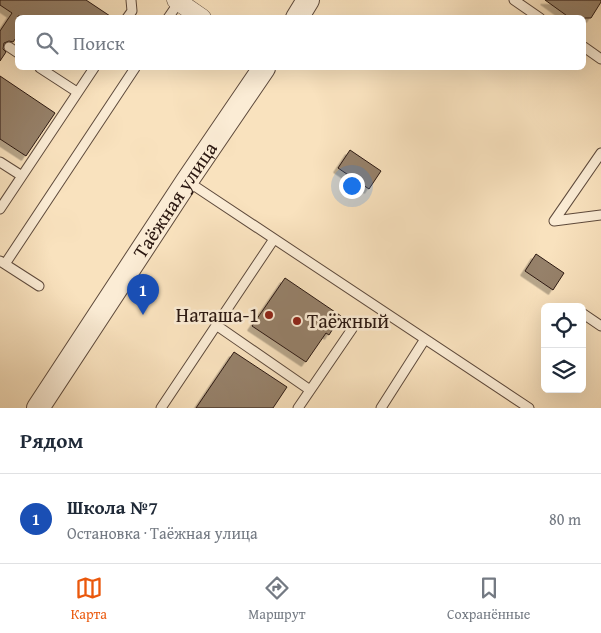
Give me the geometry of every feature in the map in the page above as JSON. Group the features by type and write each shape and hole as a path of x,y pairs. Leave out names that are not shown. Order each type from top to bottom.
{"street":[{"path":"299,15 308,0"},
{"path":"178,1 198,15"},
{"name":"Таёжная улица","path":"38,408 187,181 263,70"}],"lane":[{"path":"129,15 132,11 130,0"},
{"path":"514,0 536,15"},
{"path":"170,15 178,1"},
{"path":"586,48 601,59"},
{"path":"43,70 77,92"},
{"path":"0,209 93,70"},
{"path":"39,286 2,262 134,70"},
{"path":"601,153 554,221 601,215"},
{"path":"0,162 22,176"},
{"path":"187,181 525,407"},
{"path":"160,408 274,238"},
{"path":"586,317 601,326"},
{"path":"216,324 310,390"},
{"path":"298,408 352,329"},
{"path":"381,408 425,339"}],"building":[{"path":"0,0 86,0 108,15 15,15 15,39 13,42 4,43 3,49 6,52 0,61 0,31 12,13 0,5"},
{"path":"545,0 601,0 591,18 586,18 586,15 566,15"},
{"path":"0,76 55,113 26,156 0,139"},
{"path":"350,150 381,171 369,189 338,168"},
{"path":"536,254 564,273 553,290 525,271"},
{"name":"Таёжный","path":"285,278 341,316 329,335 326,333 306,362 252,326"},
{"path":"234,352 287,387 273,408 196,408"}],"place":[{"name":"Школа №7","path":"143,315"},
{"name":"Наташа-1","path":"269,315"},
{"name":"Таёжный","path":"297,321"}]}
